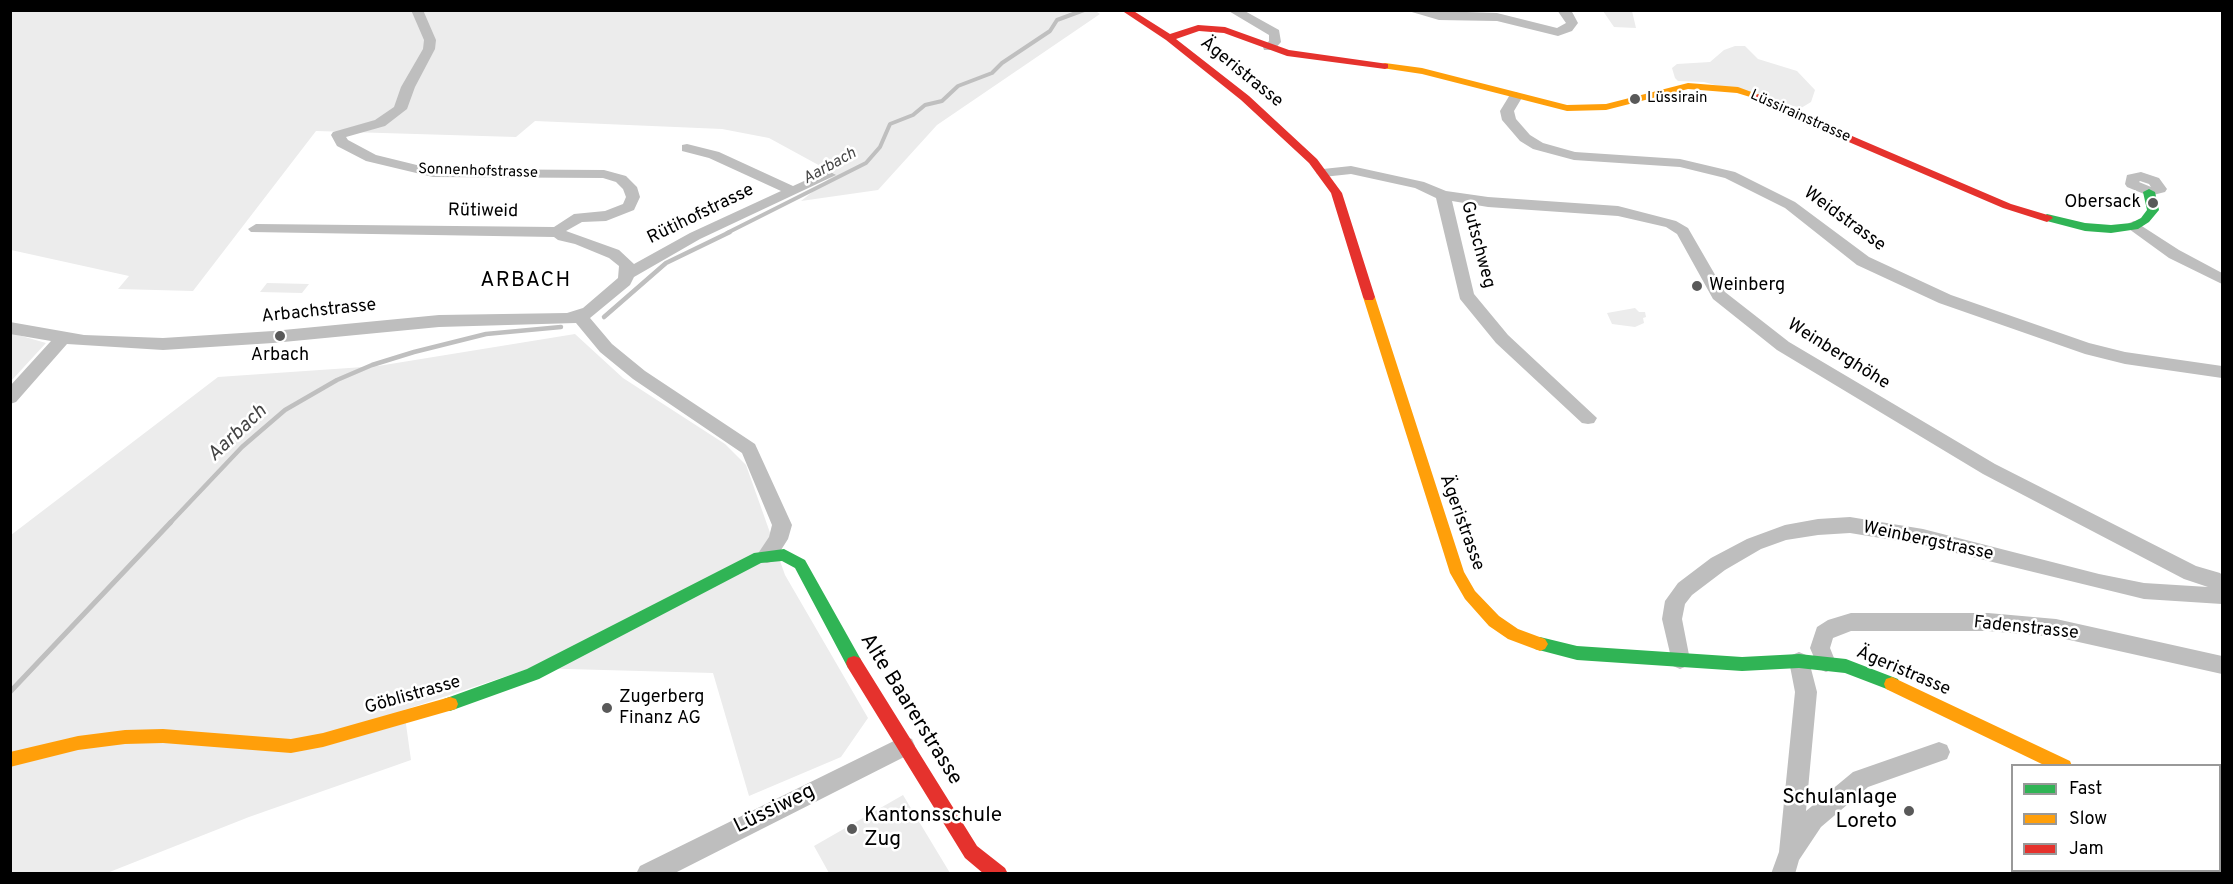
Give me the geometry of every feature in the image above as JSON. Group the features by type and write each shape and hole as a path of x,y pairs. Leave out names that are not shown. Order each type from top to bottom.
{"street":[{"name":"Sonnenhofstrasse","path":"417,10 430,40 429,49 408,87 400,108 380,123 338,135 342,143 371,158 408,169 433,173 604,174 621,179 630,187 633,197 629,207 620,213 579,217 562,226 558,232"},
{"name":"Ägeristrasse","path":"1125,10 1169,38 1263,113 1323,173 1336,193 1457,573 1470,595 1494,621 1513,634 1534,643 1577,653 1742,664 1799,661 1846,666 1889,682 2062,764"},
{"path":"1233,10 1275,33 1275,42 1269,47"},
{"path":"1411,10 1439,16 1497,17 1558,32 1568,28 1572,22 1563,10"},
{"name":"Lüssirainstrasse","path":"1169,38 1198,28 1226,30 1269,47 1303,56 1422,71 1478,83 1553,106 1585,109 1606,107 1689,86 1738,90 1768,100 1813,123 2007,206 2062,223 2085,227 2111,229 2134,226"},
{"name":"Weidstrasse","path":"1516,96 1507,111 1509,120 1516,130 1538,146 1574,156 1680,163 1730,175 1790,205 1863,261 1945,299 2045,335 2125,358 2223,372"},
{"name":"Rütihofstrasse","path":"687,148 714,155 792,191"},
{"name":"Gutschweg","path":"1323,173 1351,170 1389,176 1443,195 1455,237 1466,295 1502,339 1588,418"},
{"name":"Rütihofstrasse","path":"628,274 694,236 829,176"},
{"path":"2149,192 2153,203 2151,215 2134,226 2174,254 2223,279"},
{"name":"Weinberghöhe","path":"1443,195 1488,202 1618,211 1671,224 1683,231 1719,295 1784,346 1989,469 2191,573 2213,579 2223,587"},
{"name":"Rütiweid","path":"256,229 558,232 563,237 579,240 614,254 626,264 628,274"},
{"path":"628,274 624,281 604,299 580,317 606,348 639,375 749,449 782,525 778,539 767,555"},
{"name":"Arbachstrasse","path":"10,328 62,339 109,343 174,343 273,337 430,321 580,317"},
{"path":"10,398 62,339"},
{"name":"Weinbergstrasse","path":"1680,660 1672,619 1675,601 1685,589 1718,564 1754,544 1785,533 1818,527 1850,525 1923,537 2099,582 2144,591 2223,596"},
{"name":"Alte Baarerstrasse","path":"767,555 784,555 795,560 837,636 971,852 999,873"},
{"name":"Göblistrasse","path":"10,760 78,743 124,737 163,736 291,746 323,740 476,696 533,674 767,555"},
{"name":"Fadenstrasse","path":"1826,663 1820,648 1824,633 1835,626 1851,622 1988,622 2056,628 2223,665"},
{"path":"1786,864 1806,692 1799,661"},
{"name":"Lüssiweg","path":"648,873 904,746"},
{"path":"1786,864 1813,819 1843,792 1862,779 1939,752"}],"shaded area":[{"path":"1094,10 1100,14 937,125 878,190 801,201 835,174 769,138 722,129 535,121 516,137 316,131 193,291 118,289 129,276 11,250 11,11"},
{"path":"1603,11 1632,11 1636,28 1614,27"},
{"path":"1735,46 1745,46 1758,59 1797,71 1815,90 1811,102 1801,108 1704,82 1678,81 1675,78 1672,68 1677,64 1710,62 1724,50"},
{"path":"267,283 309,284 302,293 260,292"},
{"path":"1635,308 1639,312 1645,312 1646,317 1643,318 1644,323 1635,327 1612,324 1607,313"},
{"path":"11,333 46,343 11,381"},
{"path":"575,334 623,378 725,444 746,465 785,575 868,718 841,757 749,796 713,673 531,668 404,710 411,760 249,817 107,873 11,874 11,535 218,377 378,366"},
{"path":"903,795 950,873 829,873 814,846"}],"waterway":[{"name":"Aarbach","path":"727,233 866,163 880,147 890,124 913,115 925,105 942,101 958,86 992,73 1002,63 1050,31 1057,20 1084,10"},
{"name":"Aarbach","path":"604,317 666,263 730,232"},
{"name":"Aarbach","path":"170,523 242,447 285,410 337,380 372,365 414,352 486,334 561,327"},
{"name":"Aarbach","path":"10,692 171,522"}],"traffic: fast":[{"path":"2047,218 2085,227 2111,229 2134,226 2145,220 2153,210 2149,192"},
{"path":"450,704 533,674 759,557 784,555 800,564 854,663"},
{"path":"1540,644 1577,653 1742,664 1799,661 1846,666 1892,684"}],"traffic: slow":[{"path":"1385,66 1422,71 1567,108 1606,107 1688,86 1738,90 1760,97"},
{"path":"1369,297 1457,573 1470,595 1494,621 1513,634 1540,644"},
{"path":"1892,684 2060,764"},
{"path":"10,760 78,743 125,737 163,736 291,746 323,740 450,704"}],"traffic: jam":[{"path":"1125,10 1169,38 1245,98 1313,161 1336,193 1369,297"},
{"path":"1169,38 1198,28 1225,30 1287,53 1385,66"},
{"path":"1760,97 1813,123 2007,206 2047,218"},
{"path":"854,663 971,852 999,874"}],"place":[{"name":"Lüssirain","path":"1635,99"},
{"name":"Obersack","path":"2153,203"},
{"name":"Weinberg","path":"1697,286"},
{"name":"Arbach","path":"280,336"},
{"name":"Zugerberg Finanz AG","path":"607,708"},
{"name":"Schulanlage Loreto","path":"1909,811"},
{"name":"Kantonsschule Zug","path":"852,829"}],"district":[{"name":"ARBACH","path":"526,282"}]}
